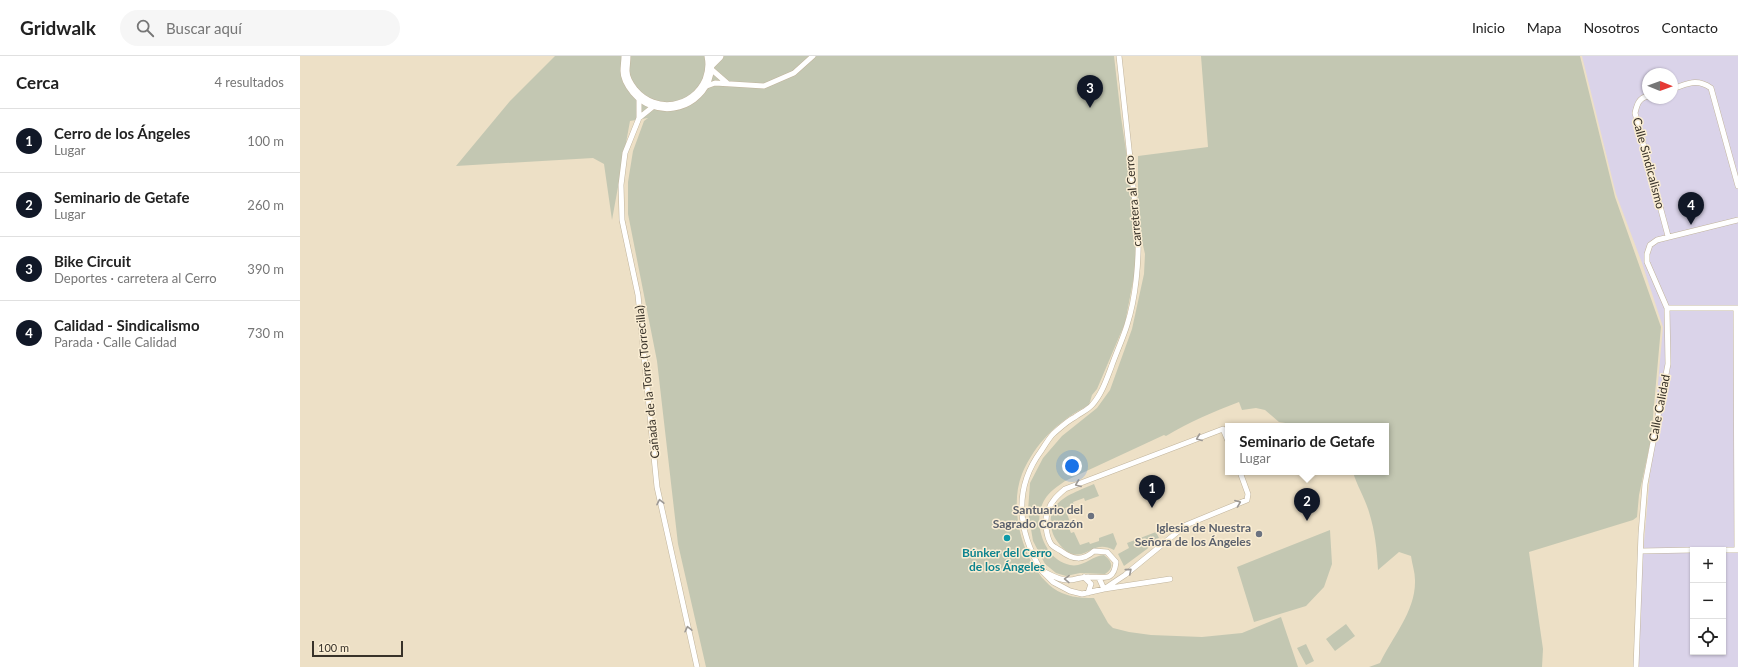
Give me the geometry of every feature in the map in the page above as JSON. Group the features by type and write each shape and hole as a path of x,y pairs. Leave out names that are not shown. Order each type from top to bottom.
{"highway":[{"path":"626,56 625,72 630,86 639,97 655,105 671,106 680,105 696,97 704,87 710,63 719,56"}],"street":[{"path":"704,87 715,84 764,86 794,73 813,56"},
{"name":"carretera al Cerro","path":"1088,593 1070,591 1053,582 1041,570 1033,556 1026,537 1021,513 1022,491 1036,457 1052,434 1072,418 1092,406 1103,388 1128,324 1135,285 1138,232 1119,56"},
{"path":"710,63 728,84"},
{"path":"1678,86 1693,82 1703,83 1711,88 1738,186"},
{"name":"Cañada de la Torre (Torrecilla)","path":"639,97 639,118 625,152 621,185 622,220 638,295 657,487 697,667"},
{"name":"Calle Sindicalismo","path":"1642,98 1637,103 1635,112 1668,236"},
{"path":"639,118 655,105"},
{"name":"Calle Calidad","path":"1636,667 1645,484 1668,364 1666,308 1647,262 1646,254 1650,245 1657,240 1668,236 1738,220"},
{"path":"1666,308 1737,308 1738,550 1726,550"},
{"path":"1041,570 1057,578 1068,580 1084,577 1105,578 1111,576 1115,570 1116,562 1107,552 1101,550 1094,551 1088,557 1080,559 1070,558 1051,544 1046,530 1047,512 1054,499 1065,489 1223,428 1225,433"},
{"path":"1104,589 1125,575 1186,525 1247,500 1248,494 1241,475"},
{"path":"1641,551 1690,550"},
{"path":"1084,577 1091,584 1088,593"},
{"path":"1100,578 1104,589"},
{"path":"1088,593 1104,589 1170,579"}],"shaded area":[{"path":"1582,56 1738,56 1738,667 1633,667 1663,327 1642,263 1616,194"}],"green space":[{"path":"555,56 1114,56 1121,117 1138,232 1134,276 1125,323 1097,389 1092,395 1089,405 1058,425 1041,442 1027,463 1018,488 1018,519 1021,536 1026,551 1042,578 1053,588 1062,593 1078,597 1094,598 1108,623 1113,628 1151,635 1202,637 1242,633 1281,617 1298,667 706,667 678,544 657,361 628,214 628,182 633,151 644,121 648,118 630,121 612,220 604,164 593,158 456,166 510,101"},
{"path":"1201,56 1580,56 1615,197 1661,327 1651,439 1639,495 1637,517 1633,520 1529,552 1543,649 1542,667 1369,667 1380,663 1408,613 1414,591 1415,577 1411,556 1399,552 1378,570 1371,519 1354,475 1389,475 1389,423 1286,423 1279,422 1265,410 1256,408 1242,410 1239,402 1192,422 1166,436 1164,435 1065,481 1051,492 1045,499 1039,518 1042,538 1053,556 1061,562 1070,565 1079,565 1104,555 1111,563 1111,567 1105,574 1080,573 1066,576 1056,573 1045,564 1033,541 1028,511 1030,483 1043,458 1062,436 1097,408 1110,390 1132,329 1144,274 1145,254 1138,224 1138,156 1208,147"},
{"path":"1094,484 1099,496 1085,501 1084,498 1073,502 1074,505 1065,508 1070,522 1067,523 1071,533 1074,532 1080,545 1099,541 1099,538 1113,533 1117,544 1114,550 1107,547 1101,547 1082,554 1070,553 1060,545 1053,534 1051,523 1052,514 1055,507 1068,496"},
{"path":"1330,530 1332,564 1324,587 1306,606 1254,622 1237,567"},
{"path":"1156,532 1159,538 1124,566 1118,554 1129,548 1127,543"},
{"path":"1346,624 1355,636 1335,651 1326,639"},
{"path":"1306,644 1314,661 1306,665 1297,648"}],"place":[{"name":"Bike Circuit","path":"1090,108"},
{"name":"Calidad - Sindicalismo","path":"1691,225"},
{"name":"Cerro de los Ángeles","path":"1152,508"},
{"name":"Santuario del Sagrado Corazón","path":"1091,516"},
{"name":"Seminario de Getafe","path":"1307,521"},
{"name":"Iglesia de Nuestra Señora de los Ángeles","path":"1259,534"},
{"name":"Búnker del Cerro de los Ángeles","path":"1007,538"}]}
